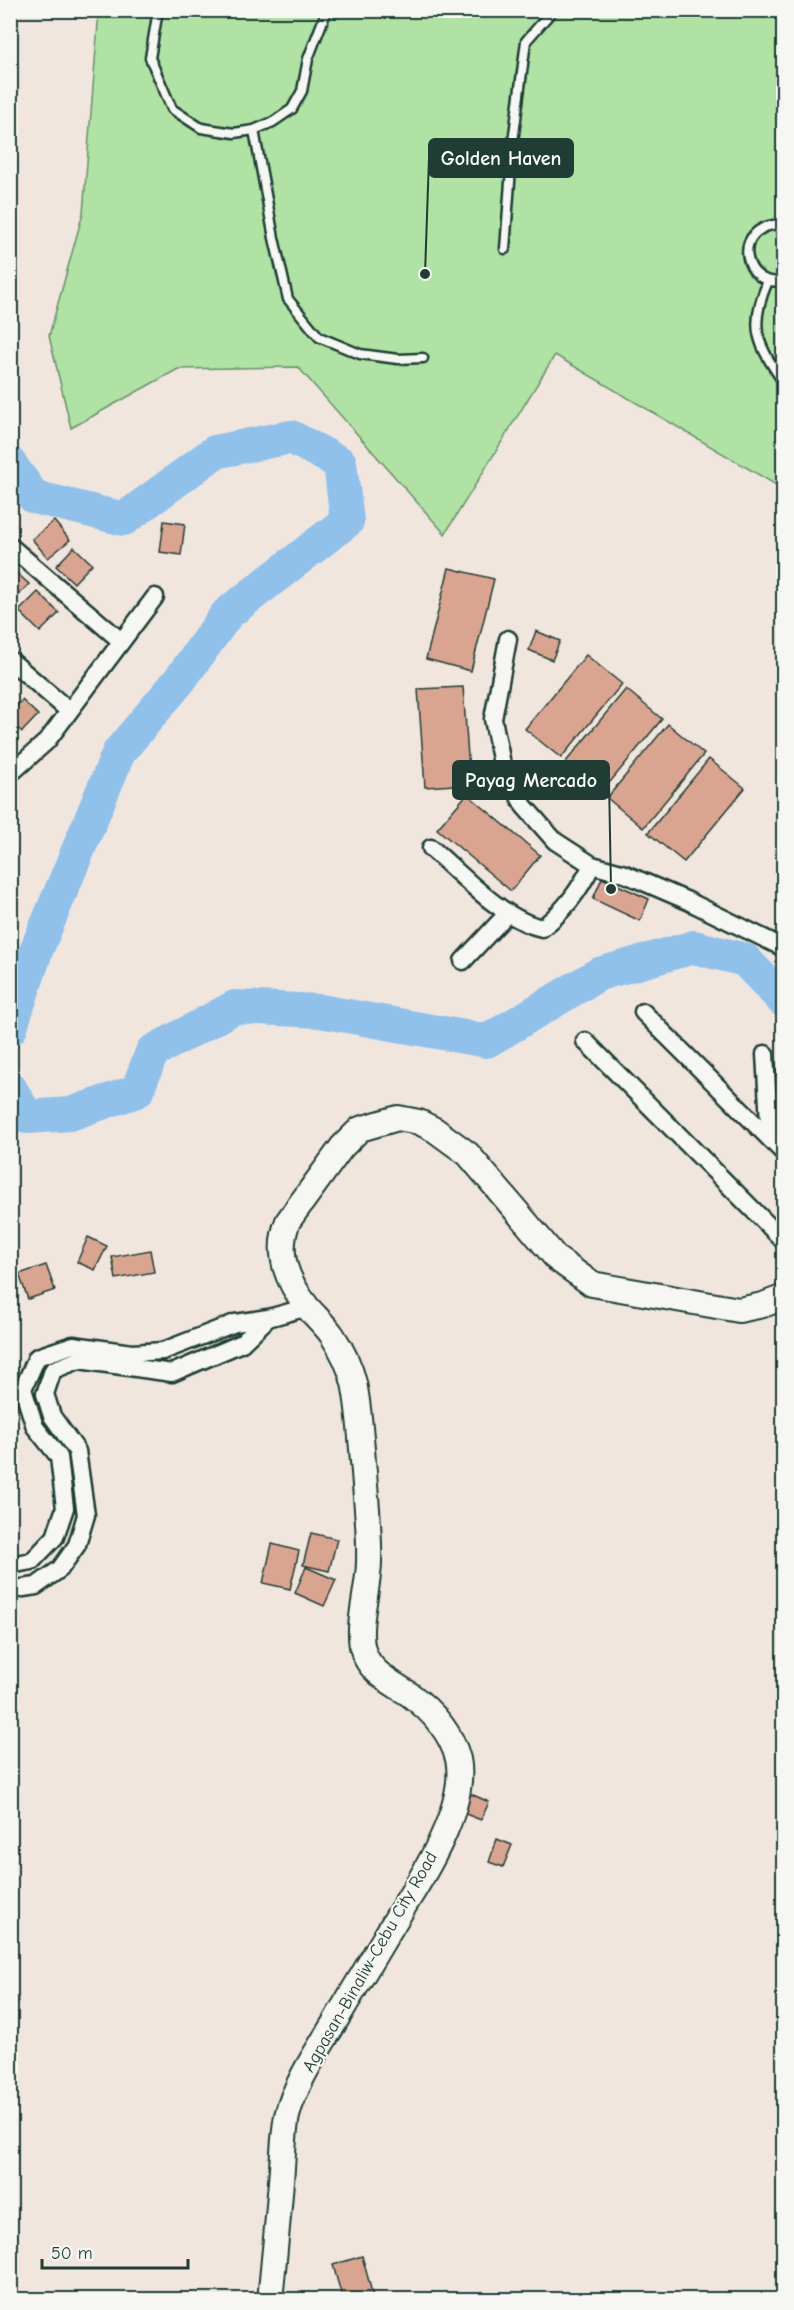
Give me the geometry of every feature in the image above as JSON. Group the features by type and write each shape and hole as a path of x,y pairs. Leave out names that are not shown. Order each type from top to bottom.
{"main road":[{"name":"Agpasan-Binaliw-Cebu City Road","path":"270,2300 288,2114 300,2084 317,2052 426,1871 444,1833 453,1806 458,1786 459,1762 452,1741 428,1709 372,1668 363,1651 360,1629 367,1598 369,1562 359,1416 353,1381 345,1355 330,1332 308,1307 289,1278 282,1262 283,1233 288,1221 342,1147 360,1130 398,1118 419,1122 435,1130 468,1154 557,1259 592,1284 739,1310 764,1305 783,1297"}],"street":[{"path":"10,546 121,642"},
{"path":"10,774 47,741 155,597"},
{"path":"508,639 493,719 502,764 524,806 555,841 592,865 625,874 688,901 783,948"},
{"path":"10,660 69,711"},
{"path":"431,848 507,914 529,926 542,928 560,914 578,891 592,865"},
{"path":"463,962 507,914"},
{"path":"643,1012 783,1153"},
{"path":"585,1041 783,1241"},
{"path":"765,1054 770,1139"},
{"path":"10,1565 32,1561 55,1537 65,1508 59,1457 35,1427 23,1389 37,1357 73,1345 132,1353 163,1351 235,1323 268,1318 308,1307"},
{"path":"10,1590 36,1586 60,1569 77,1545 86,1515 77,1452 52,1416 45,1395 52,1370 79,1360 172,1373 242,1343 268,1318"},
{"path":"163,1351 172,1373"}],"lane":[{"path":"158,10 150,58 172,109 201,128 234,133 254,130 273,122 292,109 302,91 308,59 327,10"},
{"path":"505,249 513,142 526,41 553,10"},
{"path":"254,130 288,299 320,337 360,354 398,359 423,358"},
{"path":"783,224 766,224 752,234 746,250 750,266 761,278 768,281 783,280"},
{"path":"768,281 759,304 758,337 783,383"}],"green space":[{"path":"99,11 783,11 783,489 555,355 445,534 298,367 178,369 71,428 49,336 83,213"}],"building":[{"path":"54,521 70,540 48,558 32,539"},
{"path":"164,521 185,524 181,555 160,552"},
{"path":"74,547 92,564 74,583 56,566"},
{"path":"10,567 29,584 10,604"},
{"path":"449,568 494,579 471,671 426,659"},
{"path":"38,592 59,613 40,632 19,611"},
{"path":"536,631 560,641 552,660 529,650"},
{"path":"586,655 622,684 561,758 525,729"},
{"path":"463,687 470,784 425,787 418,689"},
{"path":"626,689 662,719 601,793 565,763"},
{"path":"22,700 38,715 22,732 10,721 10,712"},
{"path":"668,724 704,754 643,828 607,798"},
{"path":"709,759 745,788 684,862 648,833"},
{"path":"467,794 540,855 511,891 437,829"},
{"path":"602,878 649,899 640,921 593,899"},
{"path":"88,1237 107,1246 95,1270 77,1262"},
{"path":"150,1250 154,1272 116,1279 112,1257"},
{"path":"46,1265 55,1290 28,1299 19,1274"},
{"path":"311,1533 337,1539 329,1571 303,1565"},
{"path":"272,1544 299,1551 290,1589 263,1583"},
{"path":"306,1567 336,1580 324,1606 295,1593"},
{"path":"471,1794 489,1802 481,1820 463,1813"},
{"path":"497,1839 512,1845 503,1867 489,1862"},
{"path":"362,2256 374,2300 343,2300 333,2265"}],"waterway":[{"path":"10,464 34,497 124,519 215,452 291,437 340,463 347,521 227,614 179,681 119,752 36,951 10,1029"},
{"path":"10,1088 27,1117 70,1114 137,1091 152,1052 235,1007 320,1011 487,1041 599,974 694,947 745,960 784,1001"}],"place":[{"name":"Golden Haven","path":"425,274"},
{"name":"Payag Mercado","path":"611,889"}]}
